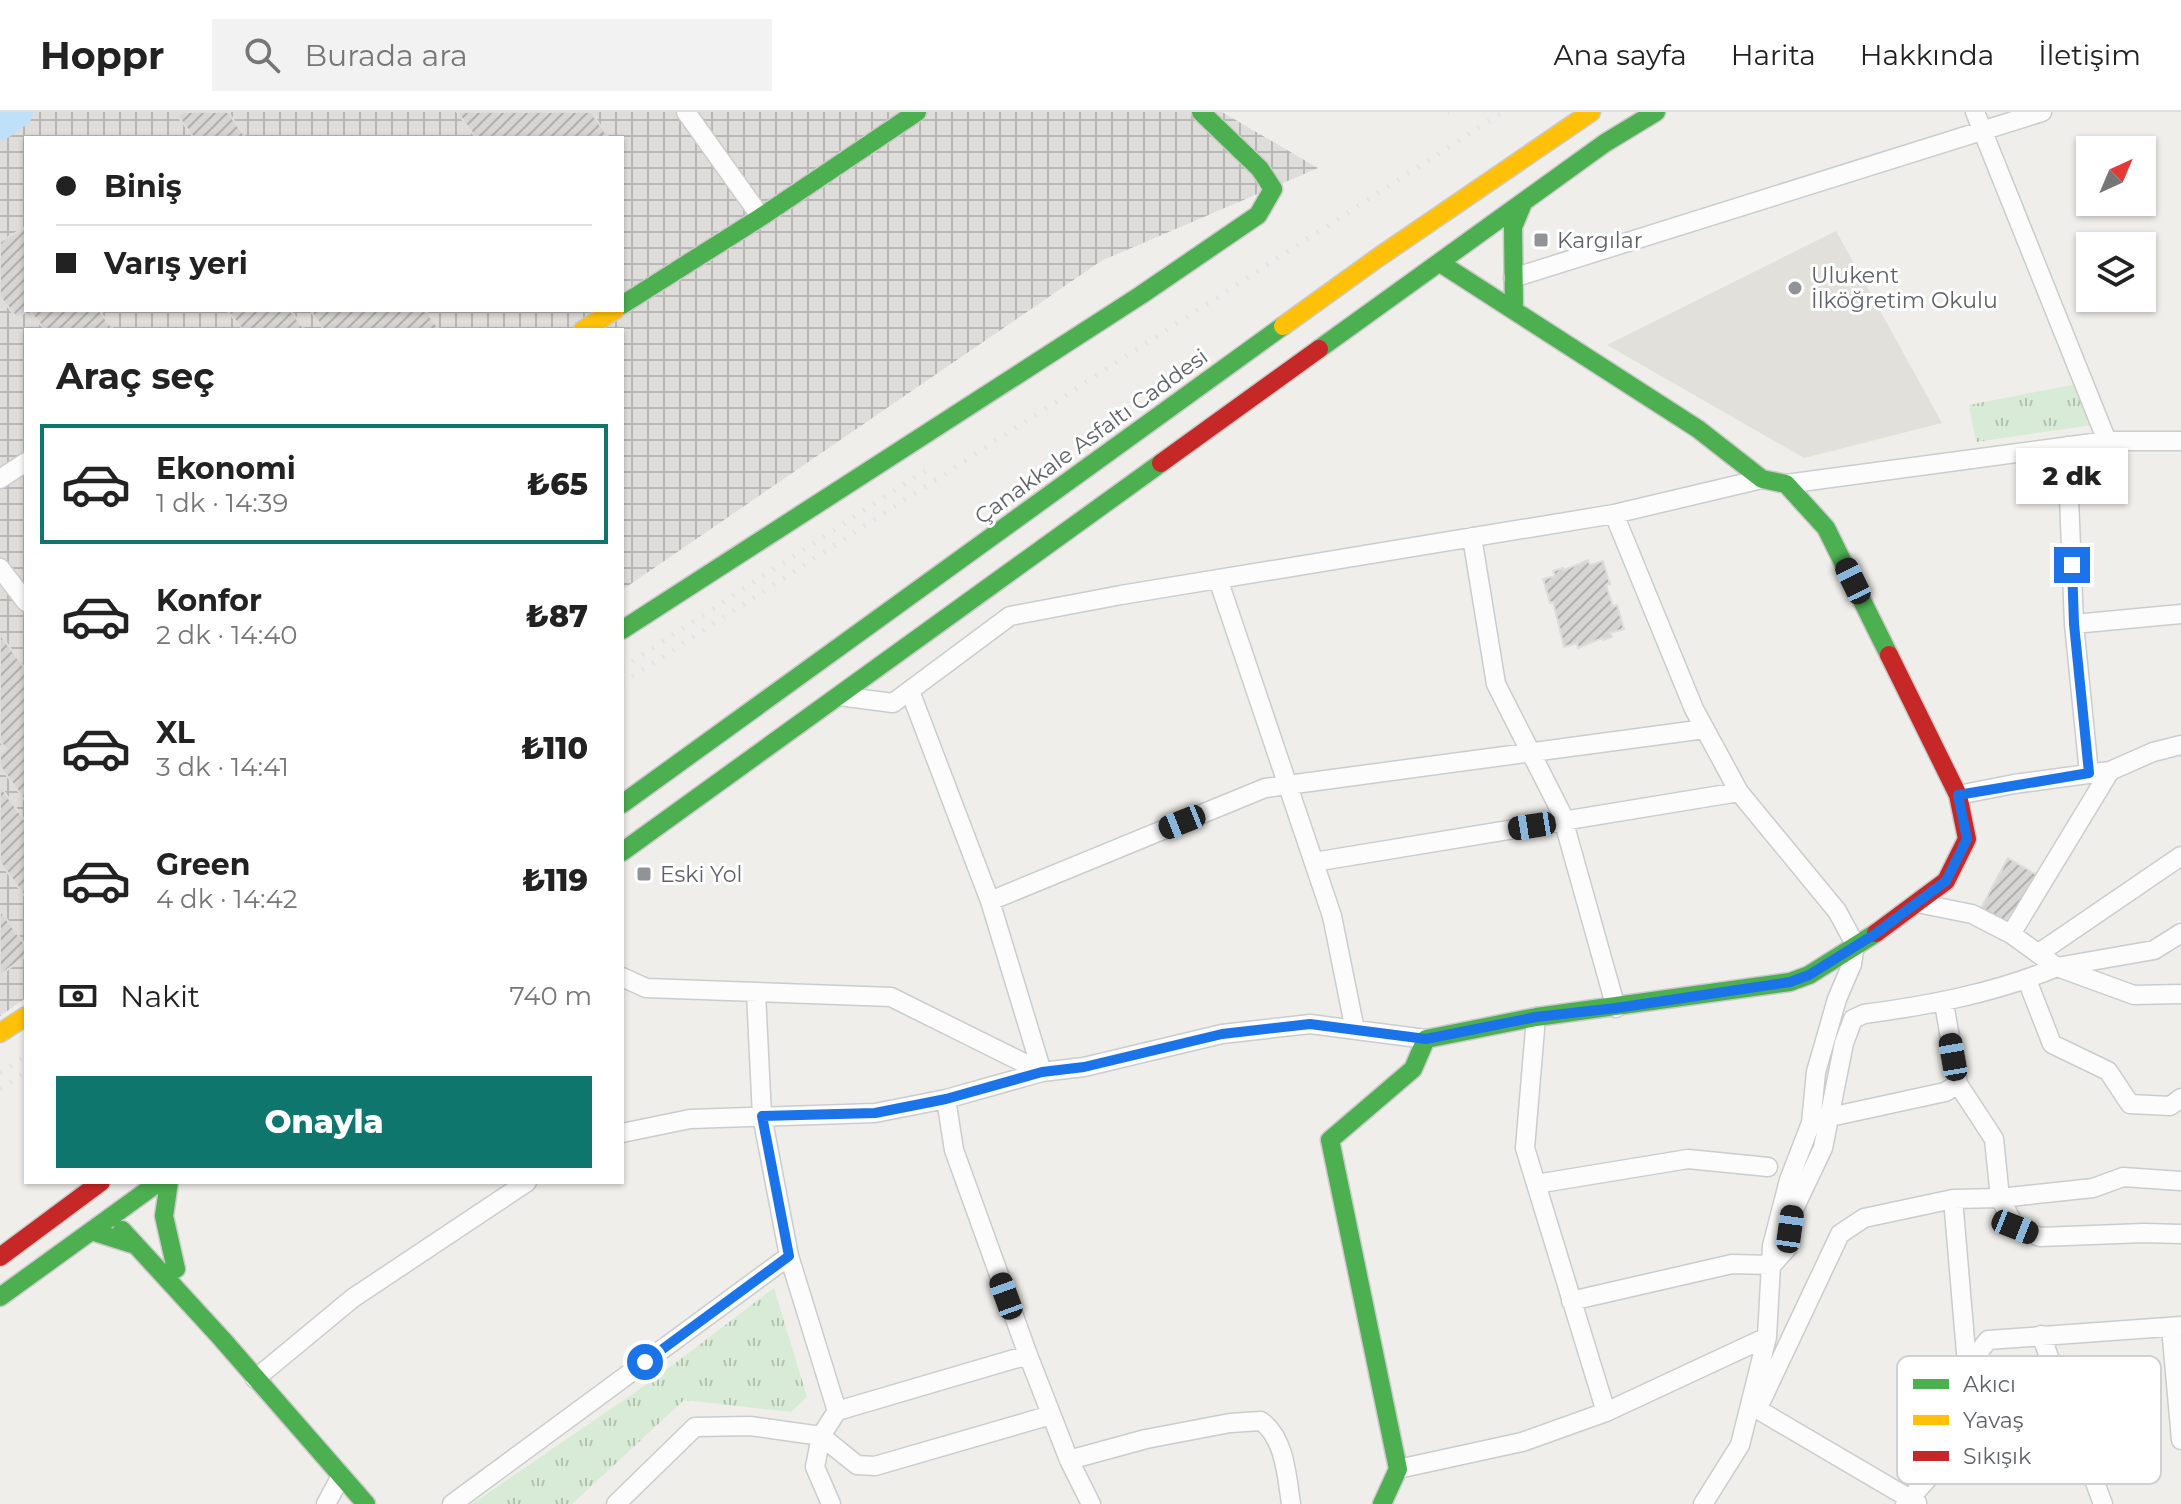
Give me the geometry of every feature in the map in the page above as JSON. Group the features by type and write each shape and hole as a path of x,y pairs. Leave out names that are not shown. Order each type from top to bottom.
{"main road":[{"path":"624,304 761,217 917,112"},
{"path":"624,629 1141,295 1258,215 1273,189 1260,169 1201,112"},
{"name":"Çanakkale Asfaltı Caddesi","path":"624,803 1376,259 1591,112"},
{"path":"624,851 1605,143 1656,112"},
{"path":"1514,309 1513,227 1523,203"},
{"path":"1382,1504 1398,1469 1330,1140 1413,1069 1426,1039 1536,1017 1790,982 1809,975 1875,934 1946,881 1967,839 1958,795 1826,528 1786,484 1762,479 1698,429 1440,263"},
{"path":"586,328 612,312"},
{"path":"0,1033 24,1017"},
{"path":"0,1297 156,1184"},
{"path":"168,1184 162,1216 176,1269"},
{"path":"95,1187 135,1199 222,1339"},
{"path":"95,1187 132,1244 222,1339 366,1504"},
{"path":"0,1257 95,1187"},
{"path":"91,1231 132,1244"}],"street":[{"path":"686,112 761,217"},
{"path":"1975,112 2107,441"},
{"path":"1513,278 2042,112"},
{"path":"1786,484 2107,441 2181,441"},
{"path":"2067,446 2074,624 2089,773"},
{"path":"0,479 24,463"},
{"path":"839,696 893,703 1010,616 1614,514 1762,479"},
{"path":"1614,514 1694,709 1739,792 1837,911 1855,944 1852,964 1837,999 1816,1072 1811,1123 1789,1180 1772,1246 1767,1337 1740,1445"},
{"path":"1472,537 1496,684 1563,820 1616,1008"},
{"path":"0,568 24,599"},
{"path":"1218,579 1332,916 1355,1030"},
{"path":"2074,624 2181,614"},
{"path":"910,691 990,901 1042,1072"},
{"path":"990,901 1265,788 1705,729"},
{"path":"1958,795 2110,771 2153,752 2181,745"},
{"path":"2011,934 2110,771"},
{"path":"1314,862 1739,792"},
{"path":"2039,953 2181,856"},
{"path":"1917,903 1972,914 2011,934 2057,967 2134,995 2181,994"},
{"path":"1571,1301 1732,1264 1772,1265 1788,1247 1793,1211 1823,1148 1844,1043 1853,1019 1864,1014 1944,1003 2027,980 2057,967 2154,950 2181,933"},
{"path":"624,978 646,988 891,997 1042,1072"},
{"path":"2027,980 2052,1044 2108,1071 2130,1104 2170,1106 2181,1098"},
{"path":"756,993 762,1116 789,1256 837,1411"},
{"path":"1944,1003 1958,1084 1994,1139 2000,1198 2015,1227 2040,1237 2181,1234"},
{"path":"1536,1017 1525,1148 1606,1412"},
{"path":"624,1133 690,1119 875,1113 946,1099 1042,1072 1084,1067 1222,1034 1310,1024 1426,1039"},
{"path":"1830,1117 1945,1092 1958,1084"},
{"path":"946,1099 954,1150 1051,1415 1091,1504"},
{"path":"1536,1184 1688,1159 1768,1167"},
{"path":"1703,1504 1740,1445 1840,1234 1864,1218 1953,1199 2000,1198 2093,1188 2123,1177 2181,1181"},
{"path":"255,1379 353,1298 521,1184"},
{"path":"1953,1199 1966,1356"},
{"path":"452,1504 789,1256"},
{"path":"1979,1356 1988,1340 2176,1327 2181,1440"},
{"path":"2041,1335 2049,1356"},
{"path":"1398,1469 1522,1442 1606,1412 1767,1337"},
{"path":"831,1504 815,1467 821,1436 837,1411 1028,1355"},
{"path":"1757,1409 1912,1502 1924,1484"},
{"path":"616,1504 695,1427 750,1426 821,1436 857,1465 875,1466 1051,1415"},
{"path":"1069,1460 1146,1439 1230,1423 1261,1421 1274,1432 1291,1504"},
{"path":"326,1504 341,1476"},
{"path":"2096,1484 2103,1504"}],"shaded area":[{"path":"0,112 1222,112 1318,168 1101,261 624,589 624,328 24,328 24,999 0,1016"},
{"name":"Ulukent İlköğretim Okulu","path":"1836,231 1942,423 1804,458 1607,345"}],"green space":[{"path":"2077,384 2092,425 1976,442 1969,405"},
{"path":"774,1288 807,1397 791,1412 684,1400 572,1504 472,1504 653,1380"}],"building":[{"path":"184,112 228,112 245,136 193,136 178,116"},
{"path":"457,112 591,112 608,136 475,136"},
{"path":"24,228 25,312 17,318 0,297 0,242"},
{"path":"31,312 102,312 112,328 43,328"},
{"path":"229,312 292,312 304,328 241,328"},
{"path":"311,312 426,312 438,328 323,328"},
{"path":"1588,560 1590,565 1603,561 1610,584 1606,585 1613,606 1617,605 1624,629 1610,633 1612,637 1578,648 1577,643 1564,647 1553,602 1550,603 1543,579 1555,576 1553,571"},
{"path":"0,634 24,667 24,799 0,766 0,754 6,749 0,741"},
{"path":"0,786 24,819 24,895 0,862"},
{"path":"2008,858 2039,876 2006,921 1981,908"},
{"path":"0,910 24,943 24,957 0,975"}],"waterway":[{"path":"0,124 17,112"}],"railway":[{"path":"624,682 1503,112"},
{"path":"624,667 926,470"},
{"path":"0,1073 24,1057"},
{"path":"0,1089 24,1073"}],"traffic: fast":[{"path":"624,304 761,217 917,112"},
{"path":"624,629 1141,295 1258,215 1273,189 1260,169 1201,112"},
{"path":"1319,349 1605,143 1656,112"},
{"path":"1514,309 1513,227 1523,203"},
{"path":"1440,263 1698,429 1762,479 1786,484 1826,528 1889,655"},
{"path":"624,803 1283,326"},
{"path":"624,851 1161,463"},
{"path":"1382,1504 1398,1469 1330,1140 1413,1069 1426,1039 1536,1017 1790,982 1809,975 1876,933"},
{"path":"0,1297 156,1184"},
{"path":"169,1184 164,1216 176,1269"},
{"path":"122,1230 366,1504"},
{"path":"91,1231 132,1244"}],"traffic: slow":[{"path":"1283,326 1591,112"},
{"path":"586,328 612,312"},
{"path":"0,1033 24,1017"}],"traffic: jam":[{"path":"1161,463 1319,349"},
{"path":"1876,933 1946,881 1967,839 1958,795 1889,655"},
{"path":"0,1257 98,1184"}],"place":[{"name":"Kargılar","path":"1541,240"},
{"name":"Ulukent İlköğretim Okulu","path":"1795,288"},
{"name":"Eski Yol","path":"644,874"}],"route":[{"path":"645,1362 789,1256 762,1116 875,1113 946,1099 1042,1072 1084,1067 1222,1034 1310,1024 1426,1039 1536,1017 1768,986 1809,975 1875,934 1946,881 1967,839 1958,795 2089,773 2074,624 2072,565"}]}
